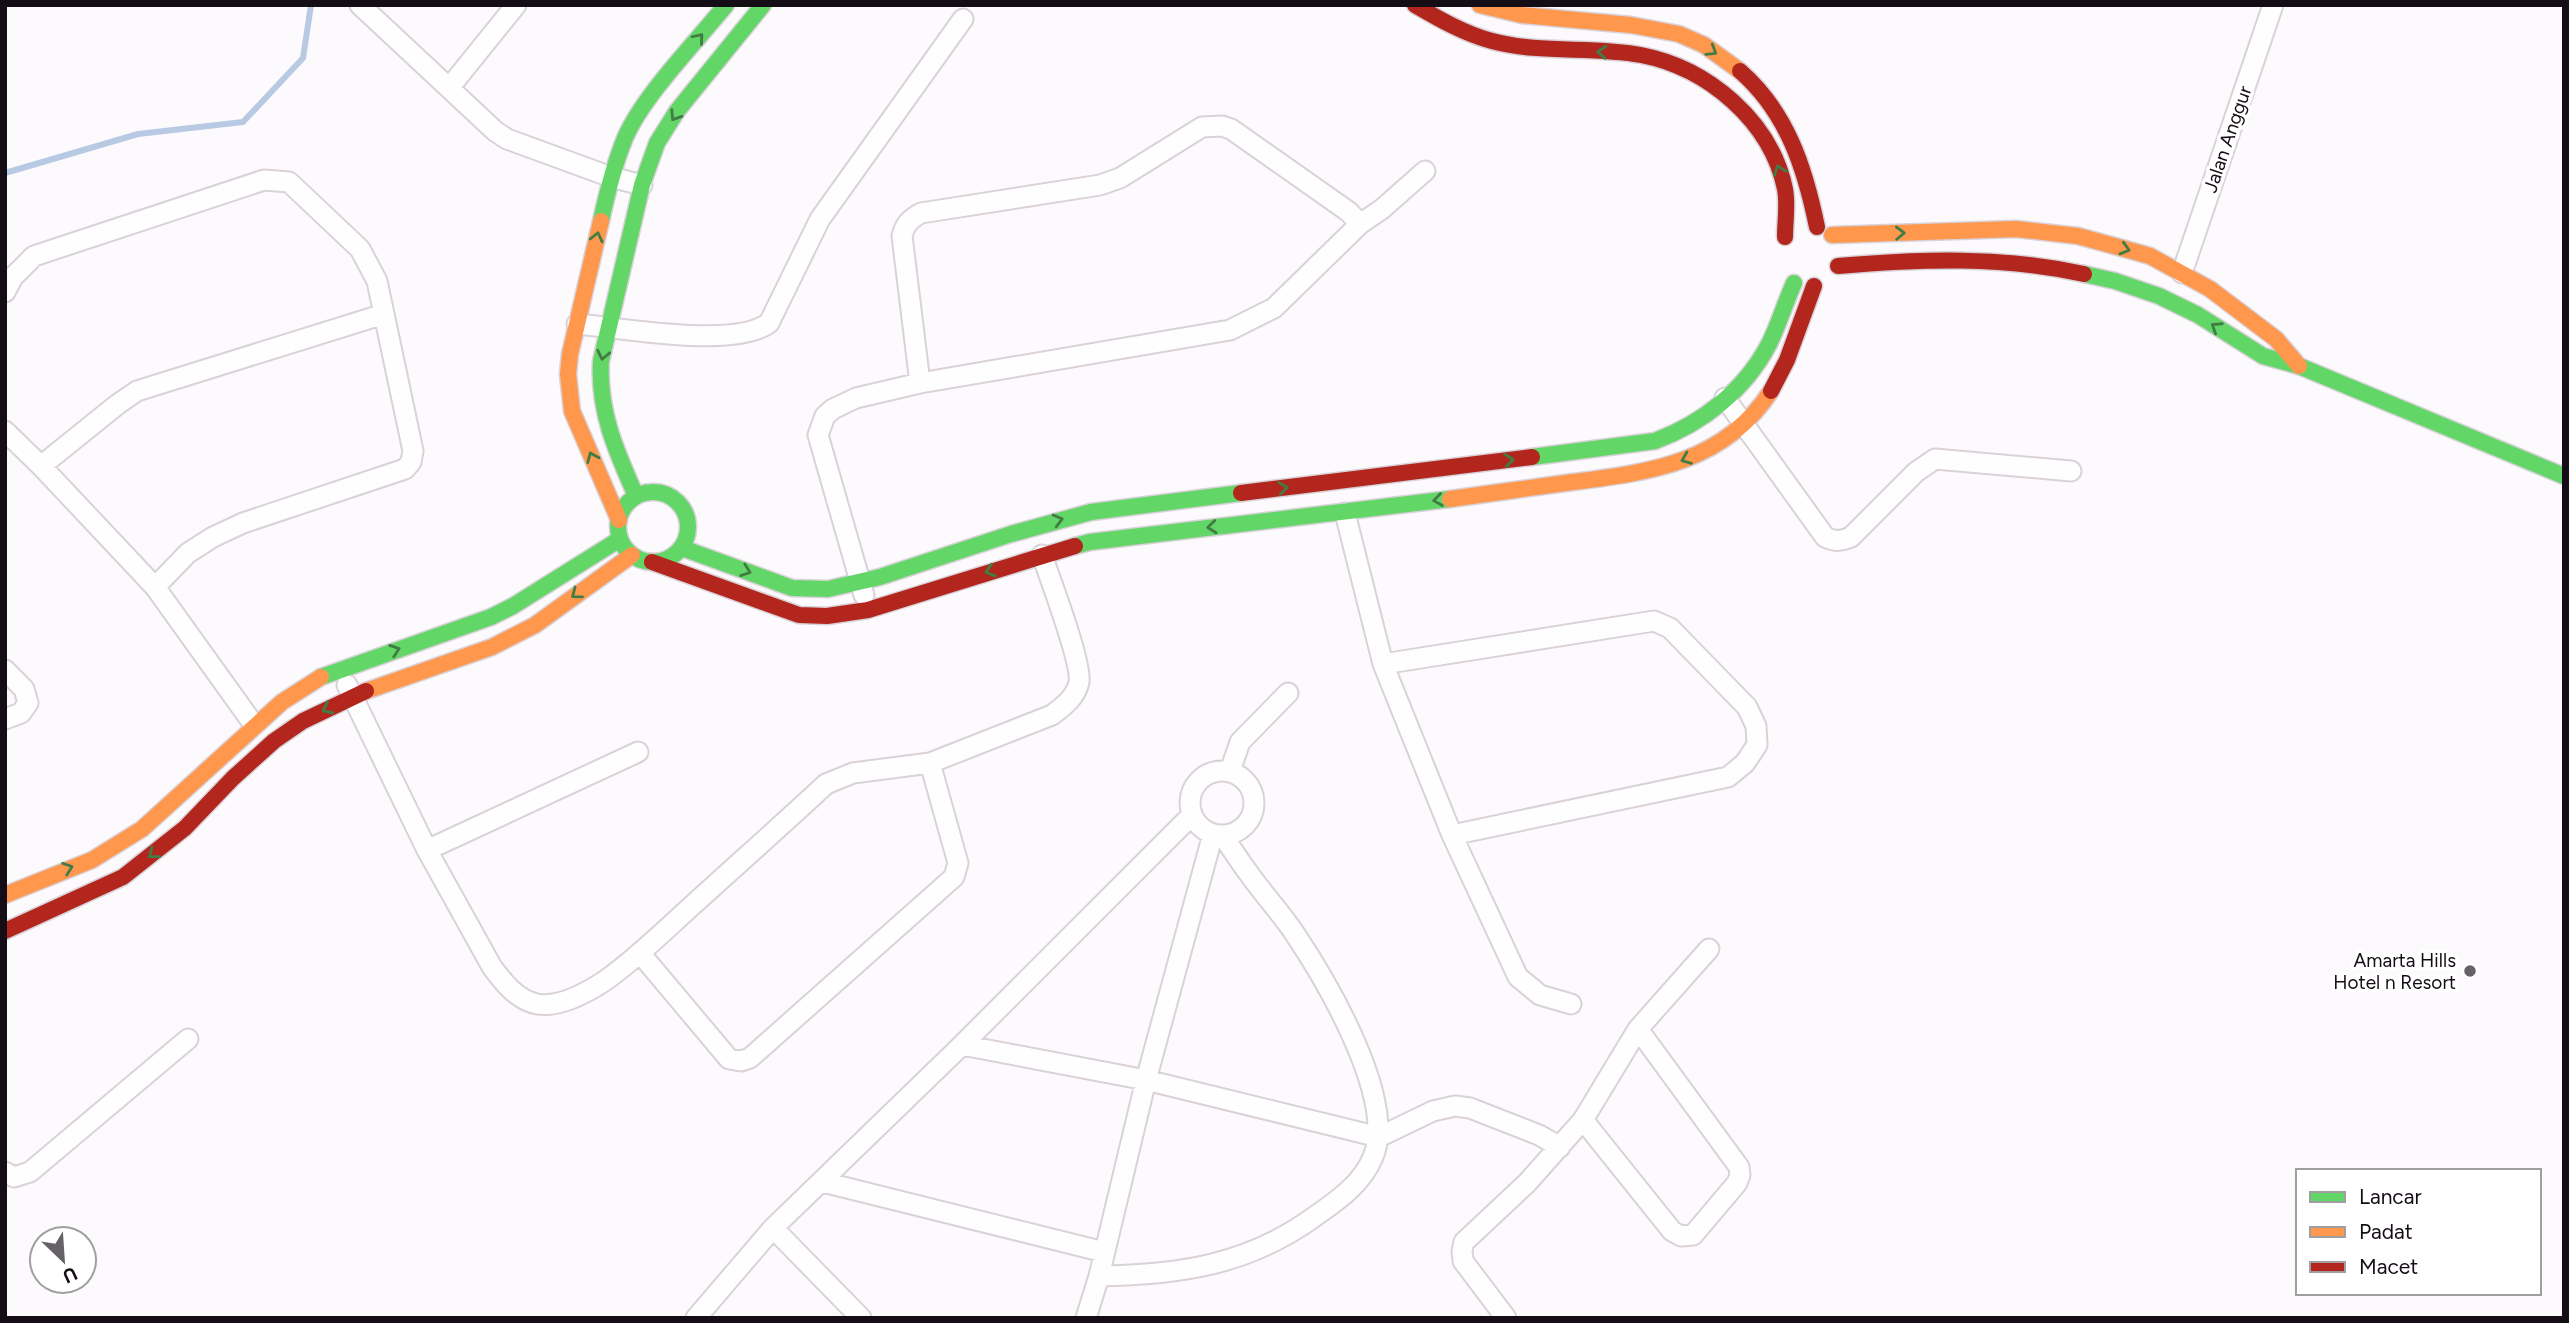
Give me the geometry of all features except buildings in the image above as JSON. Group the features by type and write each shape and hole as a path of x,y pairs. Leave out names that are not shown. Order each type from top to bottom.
{"street":[{"path":"360,5 495,131 507,139 611,177 642,185"},
{"path":"449,88 516,5"},
{"path":"619,520 572,411 568,374 577,324 611,177 626,136 646,103 726,5"},
{"path":"636,496 603,418 598,381 642,185 657,144 677,111 763,5"},
{"path":"1415,5 1449,26 1493,41 1640,55 1664,60 1686,69 1715,87 1748,118 1764,139 1779,167 1786,191 1785,237 1779,253"},
{"path":"1479,5 1505,14 1529,11 1563,13 1676,33 1698,42 1727,60 1760,90 1791,139 1804,169 1817,227"},
{"name":"Jalan Anggur","path":"2182,273 2273,5"},
{"path":"577,324 703,336 739,334 759,330 769,323 820,219 963,19"},
{"path":"1664,60 1676,33"},
{"path":"920,383 902,236 911,218 921,213 1100,185 1120,178 1194,131 1210,126 1231,130 1349,212 1360,224"},
{"path":"868,610 818,435 825,416 845,403 920,383 1230,330 1274,308 1360,224 1382,209 1425,171"},
{"path":"5,292 13,277 34,256 264,180 276,179 289,182 360,249 377,281 413,451 411,461 405,469 243,523 212,537 188,553 155,587"},
{"path":"1785,237 1800,227 1817,227 1832,235 2016,229 2078,236 2150,256 2210,289 2268,333 2299,366"},
{"path":"1980,230 1980,259"},
{"path":"1782,270 1794,283 1814,286 1829,279 1838,266 1839,250 1832,235"},
{"path":"1838,266 1895,261 1980,259 2047,266 2115,281 2159,296 2197,315 2255,352 2299,366 2564,475"},
{"path":"682,548 792,588 831,589 861,583 1038,526 1091,512 1655,441 1684,429 1725,398 1750,372 1768,344 1794,283"},
{"path":"652,562 663,561 682,548 689,530 688,520 680,503 664,493 644,493 636,496 622,510 619,520 620,539 632,555 799,615 827,616 868,610 1042,555 1120,537 1345,513 1635,474 1688,460 1743,423 1776,383 1814,286"},
{"path":"41,466 137,391 384,314"},
{"path":"2255,352 2268,333"},
{"path":"1725,398 1825,537 1833,540 1841,541 1851,537 1916,472 1935,459 2071,471"},
{"path":"5,431 155,587 254,725"},
{"path":"1475,464 1478,495"},
{"path":"1345,513 1382,664 1452,835 1517,977 1540,995 1571,1004"},
{"path":"5,895 92,860 142,829 254,725 290,696 339,668 491,617 620,539"},
{"path":"5,931 123,877 185,828 233,778 274,741 303,721 352,696 492,646 535,625 632,555"},
{"path":"339,668 426,850 492,967 520,997 536,1004 552,1003 580,995 606,980 640,953 826,784 853,773 930,763 1052,715 1066,705 1075,692 1080,669 1042,555"},
{"path":"1382,664 1654,621 1670,628 1747,707 1756,726 1757,745 1745,763 1728,778 1452,835"},
{"path":"5,670 24,689 28,703 21,713 5,719"},
{"path":"1230,771 1240,742 1287,693"},
{"path":"426,850 638,752"},
{"path":"640,953 729,1059 741,1061 750,1058 956,873 958,863 930,763"},
{"path":"1099,1276 1153,1275 1191,1269 1241,1256 1274,1242 1341,1197 1362,1176 1373,1157 1379,1137 1374,1093 1340,1012 1295,934 1218,835 1204,830 1192,815 1189,805 1195,786 1210,773 1230,771 1240,775 1252,791 1254,811 1242,828 1218,835"},
{"path":"696,1318 773,1228 962,1045 1192,815"},
{"path":"1086,1318 1099,1276 1146,1080 1218,835"},
{"path":"1506,1318 1463,1261 1464,1242 1527,1183 1583,1120 1638,1029 1709,949"},
{"path":"1583,1120 1672,1231 1681,1236 1693,1234 1737,1183 1740,1175 1738,1167 1638,1029"},
{"path":"5,1172 14,1177 30,1172 188,1039"},
{"path":"962,1045 1146,1080 1379,1137 1433,1111 1455,1106 1470,1108 1539,1135 1560,1147"},
{"path":"822,1182 1104,1252"},
{"path":"773,1228 861,1318"}],"waterway":[{"path":"5,173 138,134 243,122 303,58 311,5"}],"traffic: fast":[{"path":"601,221 617,158 633,122 657,87 726,5"},
{"path":"636,496 615,447 605,414 601,361 642,185 657,143 677,111 763,5"},
{"path":"2084,274 2159,296 2198,315 2263,356 2299,366 2564,476"},
{"path":"1532,457 1655,441 1706,415 1735,390 1759,361 1773,336 1794,283"},
{"path":"653,492 678,502 688,527 678,552 653,562 628,552 618,527 628,502 653,492"},
{"path":"682,548 792,588 828,589 880,577 1011,534 1091,512 1241,493"},
{"path":"1075,546 1090,542 1450,499"},
{"path":"321,677 491,617 620,539"}],"traffic: slow":[{"path":"1480,5 1522,15 1631,25 1679,34 1704,45 1740,71"},
{"path":"601,221 570,354 568,374 572,411 619,520"},
{"path":"1832,235 2016,229 2078,236 2118,247 2150,256 2210,289 2276,339 2299,366"},
{"path":"1450,499 1630,474 1684,460 1731,434 1752,415 1771,391"},
{"path":"366,691 492,647 535,625 632,555"},
{"path":"5,895 92,860 142,829 282,702 321,677"}],"traffic: jam":[{"path":"1415,5 1462,30 1492,41 1529,47 1641,55 1690,72 1712,85 1733,101 1751,120 1778,164 1786,195 1785,237"},
{"path":"1740,71 1770,104 1792,142 1807,184 1817,227"},
{"path":"1838,266 1900,262 1992,262 2084,274"},
{"path":"1771,391 1787,360 1814,286"},
{"path":"1241,493 1532,457"},
{"path":"652,562 799,615 827,616 868,610 1075,546"},
{"path":"5,931 123,877 185,828 233,778 274,741 303,721 366,691"}],"place":[{"name":"Amarta Hills Hotel n Resort","path":"2470,971"}]}
